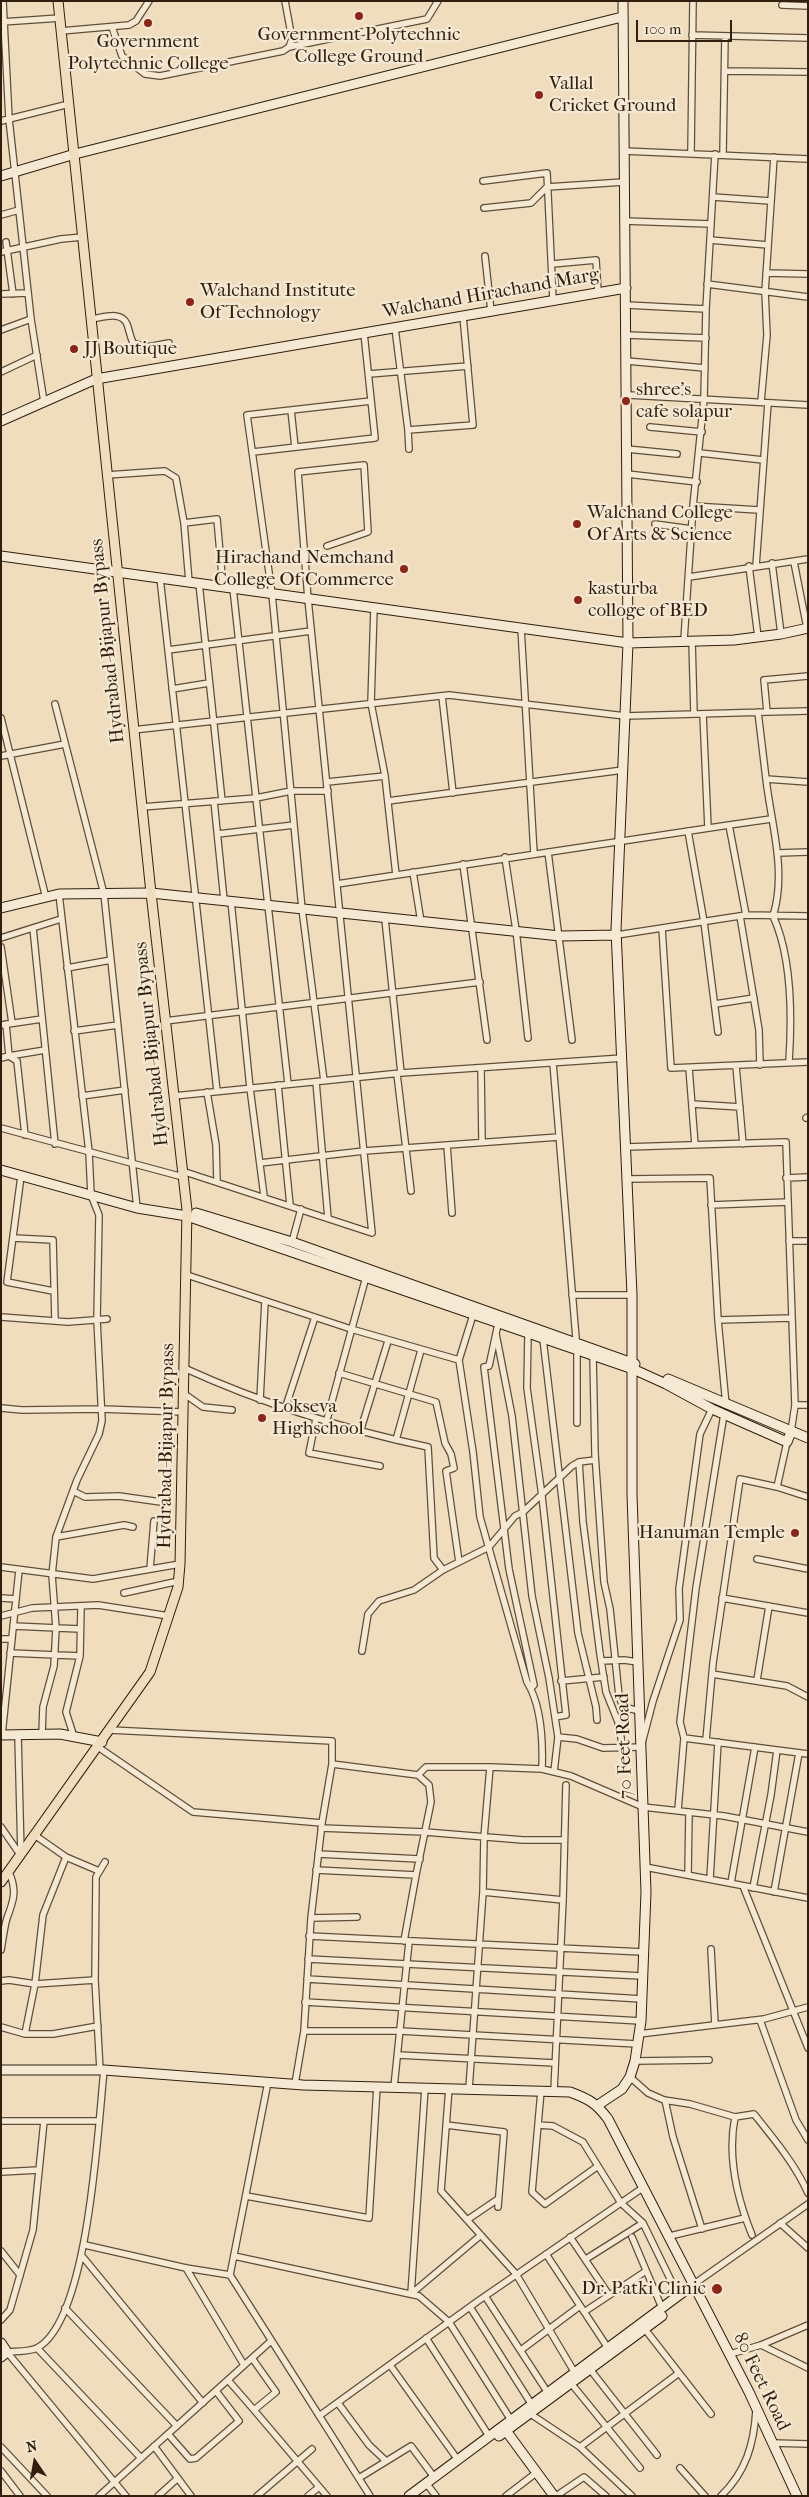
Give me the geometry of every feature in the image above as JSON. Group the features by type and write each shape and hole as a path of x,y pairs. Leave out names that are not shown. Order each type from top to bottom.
{"main road":[{"name":"Hydrabad-Bijapur Bypass","path":"1,1882 36,1836 150,1672 179,1581 180,1564 187,1213 96,379 75,154 58,1"}],"street":[{"path":"2,1 8,119 31,319 44,402"},
{"path":"61,31 129,25 136,22 150,1"},
{"path":"285,1 292,38 289,47"},
{"path":"112,26 122,56 145,74 160,76 427,19 438,1"},
{"name":"70 Feet Road","path":"598,2104 622,2089 630,2077 634,2062 641,2021 645,1867 632,1495 632,1295 617,935 628,643 628,395 622,1"},
{"path":"691,153 693,1"},
{"path":"782,5 805,5"},
{"path":"1,176 75,154 622,17"},
{"path":"2,22 60,18"},
{"path":"692,35 808,38"},
{"path":"723,154 725,36"},
{"path":"725,70 808,72"},
{"path":"1,121 69,104"},
{"path":"624,151 808,158"},
{"path":"694,714 688,640 689,577 693,506 702,432 707,284 715,154"},
{"path":"756,566 765,402 767,335 765,292 774,157"},
{"path":"483,181 547,173 554,300"},
{"path":"484,208 531,203 547,187 624,182"},
{"path":"713,197 770,201"},
{"path":"1,215 19,210"},
{"path":"624,221 711,224"},
{"path":"4,251 61,239 83,238"},
{"path":"710,240 768,244"},
{"path":"6,242 4,251 13,294"},
{"path":"485,256 491,311"},
{"path":"552,264 596,260 598,292"},
{"path":"766,273 808,274"},
{"path":"707,284 808,298"},
{"name":"Walchand Hirachand Marg","path":"1,421 96,379 626,288"},
{"path":"1,294 28,293"},
{"path":"626,305 706,309"},
{"path":"91,319 115,315 124,319 133,343 147,347 169,343"},
{"path":"408,430 472,425 463,316"},
{"path":"1,330 31,319"},
{"path":"395,328 409,449"},
{"path":"253,452 375,438 364,333"},
{"path":"626,335 706,338"},
{"path":"1,372 37,355"},
{"path":"627,361 705,368"},
{"path":"369,374 468,366"},
{"path":"628,395 808,405"},
{"path":"324,1081 302,909 272,594 248,415 371,401"},
{"path":"291,410 295,447"},
{"path":"650,427 702,432"},
{"path":"627,449 677,454"},
{"path":"700,453 763,460"},
{"path":"1,1128 132,1164 217,1181 372,1233 311,632 298,472 364,465 368,532 327,546"},
{"path":"107,475 164,471 176,478 205,646 222,801"},
{"path":"627,474 697,482"},
{"path":"693,506 760,510"},
{"path":"184,522 217,519 239,641 288,1084"},
{"path":"655,524 692,529"},
{"path":"1,556 628,643 688,640 713,641 781,634 807,628 794,562"},
{"path":"689,577 749,566 808,559"},
{"path":"772,563 781,634"},
{"path":"749,566 758,637"},
{"path":"160,578 217,1092"},
{"path":"374,608 371,703 385,776 396,875"},
{"path":"521,628 534,854"},
{"path":"168,650 311,632"},
{"path":"768,712 764,680 808,676"},
{"path":"172,689 209,683"},
{"path":"134,730 442,696 524,703 625,716 808,710"},
{"path":"442,696 453,793"},
{"path":"55,704 104,894 137,1208"},
{"path":"758,712 771,819 778,853 777,905 773,916 782,935 787,977 791,1029 789,1062"},
{"path":"703,714 708,828"},
{"path":"1,718 46,898"},
{"path":"1,756 66,744"},
{"path":"388,801 623,770"},
{"path":"327,782 385,776"},
{"path":"766,779 808,782"},
{"path":"142,807 256,798 291,791 328,791"},
{"path":"214,801 264,1196"},
{"path":"337,884 771,819"},
{"path":"729,824 759,1030 760,1065"},
{"path":"218,834 294,825"},
{"path":"688,831 704,922 718,1032"},
{"path":"548,852 572,1040"},
{"path":"778,853 808,852"},
{"path":"505,858 516,930 528,1038"},
{"path":"463,864 487,1040"},
{"path":"414,872 421,922"},
{"path":"1,908 59,894 151,893 302,909 340,911 385,918 560,936 617,935 743,916 808,916"},
{"path":"42,1734 43,1706 52,1677 56,1628 53,1609 52,1575 56,1537 73,1491 99,1434 102,1409 97,1320 100,1215 91,1195 89,1152 59,894"},
{"path":"385,918 411,1191"},
{"path":"1,938 61,919"},
{"path":"33,928 55,1144"},
{"path":"662,928 671,1068 808,1062"},
{"path":"1,947 9,1056"},
{"path":"67,968 111,960"},
{"path":"165,1021 480,982"},
{"path":"715,1004 754,998"},
{"path":"6,1024 42,1019"},
{"path":"74,1031 118,1025"},
{"path":"1,1058 45,1050"},
{"path":"9,1056 17,1061 25,1135"},
{"path":"174,1096 399,1073 622,1058"},
{"path":"553,1063 577,1346 577,1423"},
{"path":"736,1066 743,1144"},
{"path":"481,1068 482,1142"},
{"path":"688,1068 695,1145"},
{"path":"316,1082 328,1218"},
{"path":"278,1085 290,1205"},
{"path":"82,1096 125,1090"},
{"path":"207,1092 216,1145 217,1181"},
{"path":"692,1104 740,1107"},
{"path":"260,1163 364,1151 559,1137"},
{"path":"626,1147 786,1142 795,1405 791,1432 777,1487"},
{"path":"447,1145 452,1213"},
{"path":"1,1170 137,1208 187,1213 292,1242 633,1366 788,1442"},
{"path":"21,1176 7,1282 53,1292"},
{"path":"786,1178 808,1176"},
{"path":"628,1180 710,1178 725,1410 695,1597 680,1722 684,1738 678,1810"},
{"path":"711,1205 788,1202"},
{"path":"292,1242 302,1209"},
{"path":"187,1213 498,1324 543,1339 577,1346 593,1356 633,1366 712,1409 725,1410 808,1438"},
{"path":"13,1238 53,1240 55,1321"},
{"path":"789,1241 808,1240"},
{"path":"187,1275 388,1341 459,1360"},
{"path":"326,1423 366,1277"},
{"path":"572,1295 632,1295"},
{"path":"260,1400 265,1301"},
{"path":"473,1315 459,1360 473,1452 480,1517 527,1682 534,1693 541,1732 542,1769"},
{"path":"1,1317 55,1321 107,1319"},
{"path":"285,1409 314,1317"},
{"path":"718,1320 791,1318"},
{"path":"498,1324 489,1366 484,1367 506,1529 509,1569 516,1610 525,1636 534,1685 531,1688"},
{"path":"496,1334 512,1416 532,1596 558,1737 554,1772"},
{"path":"528,1334 527,1388 542,1493 566,1715 555,1717"},
{"path":"543,1339 578,1633 597,1720"},
{"path":"360,1432 388,1341"},
{"path":"396,1440 421,1350"},
{"path":"593,1356 595,1460 604,1582 616,1660 619,1696 623,1707 640,1710"},
{"path":"184,1368 237,1392 326,1423 428,1447 434,1558 442,1570"},
{"path":"339,1373 436,1402 445,1443 451,1454 454,1468 446,1470 459,1562"},
{"path":"183,1393 203,1407 232,1410"},
{"path":"795,1405 808,1405"},
{"path":"1,1408 22,1410 102,1409 183,1412"},
{"path":"558,1737 577,1739 603,1748 641,1747 653,1701 680,1620 679,1589 700,1434 712,1409"},
{"path":"316,1419 309,1453 380,1466"},
{"path":"362,1652 368,1614 379,1601 414,1590 442,1570 489,1547 515,1516 523,1512 542,1493 579,1462 595,1460"},
{"path":"579,1462 583,1522 601,1661 606,1692 618,1722 623,1748"},
{"path":"706,1740 712,1674 740,1479 777,1487 808,1497"},
{"path":"73,1491 85,1497 119,1496 161,1502"},
{"path":"150,1569 154,1521"},
{"path":"56,1537 124,1525 133,1527"},
{"path":"757,1558 808,1570"},
{"path":"1,1567 93,1579 180,1564"},
{"path":"19,1570 1,1735 42,1734 74,1737 100,1745 193,1812 321,1826 484,1837 564,1840"},
{"path":"124,1593 179,1581"},
{"path":"1,1598 16,1599"},
{"path":"722,1598 808,1614"},
{"path":"1,1616 32,1608 53,1609 111,1606 169,1616"},
{"path":"757,1680 768,1606"},
{"path":"74,1737 66,1712 80,1656 81,1607"},
{"path":"13,1626 80,1629"},
{"path":"1,1638 12,1638"},
{"path":"10,1653 80,1656"},
{"path":"601,1661 638,1662"},
{"path":"712,1674 787,1686 808,1697"},
{"path":"562,1681 589,1680 604,1677"},
{"path":"110,1730 332,1741 332,1764 321,1826 310,1918 304,2031 295,2084"},
{"path":"18,1735 21,1856"},
{"path":"684,1738 808,1754"},
{"path":"710,1879 718,1742"},
{"path":"730,1883 744,1820 755,1747"},
{"path":"753,1888 771,1795 777,1750"},
{"path":"774,1892 800,1753"},
{"path":"332,1764 418,1774 429,1786 431,1802 416,1875 407,1941 407,1964 394,2087"},
{"path":"418,1774 426,1767 542,1769 571,1776 643,1807 714,1814 808,1831"},
{"path":"469,2089 480,1945 484,1837 490,1767"},
{"path":"554,2091 563,1900 566,1785"},
{"path":"688,1812 688,1875"},
{"path":"1,1827 21,1856"},
{"path":"36,1836 66,1857 99,1871"},
{"path":"318,1854 420,1859"},
{"path":"25,2034 35,1984 42,1914 66,1857"},
{"path":"4,2355 37,2348 51,2336 60,2323 85,2245 99,2121 102,2070 95,1980 96,1877 105,1862"},
{"path":"645,1867 808,1898"},
{"path":"316,1870 416,1875"},
{"path":"1,1950 7,1919 15,1894 14,1884 8,1872"},
{"path":"743,1886 808,2048"},
{"path":"483,1892 563,1900"},
{"path":"310,1918 357,1917"},
{"path":"309,1936 643,1952"},
{"path":"711,1949 715,2025"},
{"path":"308,1959 642,1976"},
{"path":"307,1979 642,1999"},
{"path":"1,1981 9,1980 35,1984 95,1980"},
{"path":"305,2002 641,2021"},
{"path":"639,2034 760,2020 808,2007"},
{"path":"760,2020 796,2120 808,2140"},
{"path":"1,2028 25,2034 53,2034 98,2026"},
{"path":"304,2031 400,2031 637,2044"},
{"path":"398,2055 555,2063"},
{"path":"634,2062 709,2060"},
{"path":"1,2070 102,2070 295,2084 554,2091 570,2092 598,2104"},
{"path":"630,2077 648,2093 666,2100 690,2104 735,2118 754,2114 778,2147 794,2164 808,2193"},
{"path":"268,2082 230,2275 370,2496"},
{"path":"246,2196 369,2218 377,2086"},
{"path":"410,2294 425,2088"},
{"path":"449,2088 441,2191 516,2274 575,2372"},
{"path":"541,2091 532,2192 545,2204 598,2166"},
{"path":"666,2100 673,2137 702,2229"},
{"name":"80 Feet Road","path":"598,2104 608,2119 670,2236 692,2286 730,2354 797,2496"},
{"path":"735,2118 734,2168 738,2197 752,2235"},
{"path":"1,2121 99,2121"},
{"path":"1,2320 10,2310 33,2230 44,2121"},
{"path":"446,2125 504,2132 498,2207"},
{"path":"538,2125 553,2126 583,2142 621,2202 643,2224 678,2295"},
{"path":"1,2172 39,2170"},
{"path":"319,2416 516,2274 644,2187"},
{"path":"467,2220 498,2199"},
{"path":"416,2496 434,2477 489,2436 505,2429 512,2420 528,2413 532,2405 569,2381 575,2372 588,2368 608,2348 643,2326 678,2295 808,2204"},
{"path":"670,2236 745,2218"},
{"path":"780,2223 808,2248"},
{"path":"586,2260 643,2224"},
{"path":"410,2294 481,2236"},
{"path":"570,2237 609,2295"},
{"path":"632,2238 662,2308"},
{"path":"85,2245 186,2268 230,2275"},
{"path":"1,2251 20,2275"},
{"path":"546,2254 608,2348"},
{"path":"82,2256 203,2402"},
{"path":"234,2256 419,2296 449,2322 512,2420"},
{"path":"186,2268 244,2365"},
{"path":"584,2312 646,2271"},
{"path":"409,2496 528,2413 688,2294 692,2286"},
{"path":"485,2296 548,2393"},
{"path":"520,2350 580,2306"},
{"path":"470,2307 532,2405"},
{"path":"65,2308 177,2426"},
{"path":"730,2354 761,2345 808,2325"},
{"path":"643,2326 711,2414"},
{"path":"426,2338 489,2436"},
{"path":"99,2496 271,2341"},
{"path":"1,2343 4,2355 126,2496"},
{"path":"761,2345 808,2368"},
{"path":"37,2348 141,2458"},
{"path":"252,2358 276,2392 254,2410"},
{"path":"390,2365 458,2460"},
{"path":"588,2368 657,2455"},
{"path":"580,2447 679,2373"},
{"path":"228,2380 327,2496"},
{"path":"569,2381 640,2468"},
{"path":"168,2434 190,2459 196,2458 238,2421 216,2391"},
{"path":"338,2403 369,2445 386,2461"},
{"path":"721,2496 744,2468 755,2433 756,2408"},
{"path":"528,2413 580,2447 632,2496"},
{"path":"505,2429 555,2496 584,2477 606,2496"},
{"path":"772,2442 808,2444"},
{"path":"154,2446 190,2496"},
{"path":"359,2478 411,2446 434,2477"},
{"path":"1,2447 46,2496"},
{"path":"257,2496 312,2449"},
{"path":"680,2468 705,2496"},
{"path":"1,2471 20,2496"},
{"path":"506,2496 536,2473"},
{"path":"158,2496 178,2478"},
{"path":"427,2485 436,2496"},
{"path":"308,2496 319,2486"}],"place":[{"name":"Government Polytechnic College Ground","path":"359,16"},
{"name":"Government Polytechnic College","path":"148,23"},
{"name":"Vallal Cricket Ground","path":"539,95"},
{"name":"Walchand Institute Of Technology","path":"190,302"},
{"name":"JJ Boutique","path":"74,349"},
{"name":"shree's cafe solapur","path":"626,401"},
{"name":"Walchand College Of Arts & Science","path":"577,524"},
{"name":"Hirachand Nemchand College Of Commerce","path":"404,569"},
{"name":"kasturba colloge of BED","path":"578,600"},
{"name":"Lokseva Highschool","path":"262,1418"},
{"name":"Hanuman Temple","path":"795,1533"},
{"name":"Dr. Patki Clinic","path":"717,2289"}]}
